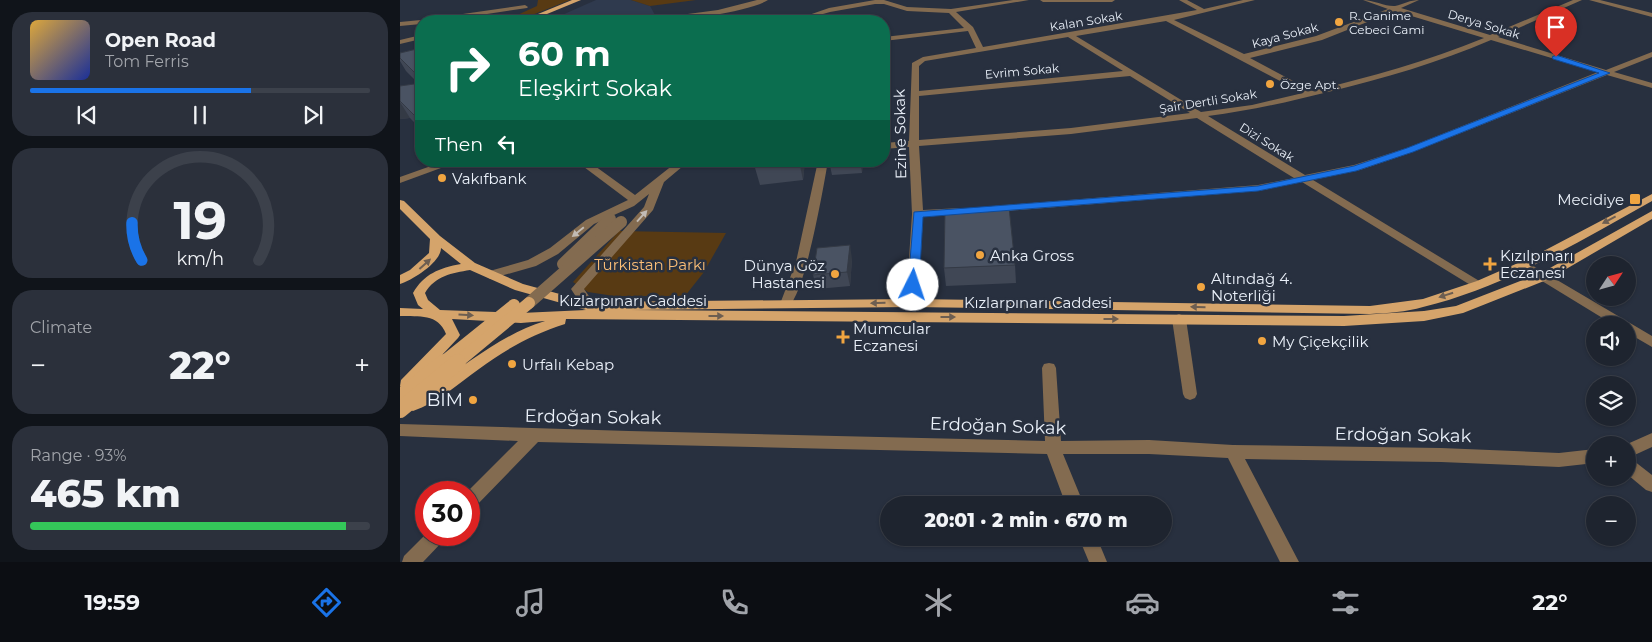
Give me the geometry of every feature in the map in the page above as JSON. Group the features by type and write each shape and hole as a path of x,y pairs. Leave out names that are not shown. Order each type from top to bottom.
{"main road":[{"path":"539,15 578,0"},
{"path":"553,15 589,0"},
{"name":"Kızlarpınarı Caddesi","path":"400,312 521,318 585,310 786,304 912,303 1370,310 1423,303 1477,285 1523,264 1652,197"},
{"name":"Kızlarpınarı Caddesi","path":"400,203 436,238 471,266 490,275 523,297 585,310 1344,321 1424,316 1458,310 1545,276 1652,214"},
{"path":"400,280 414,273 435,254 436,238"},
{"path":"400,391 453,335 449,324 423,302 419,293 424,284 436,274 449,269 471,266"},
{"path":"400,411 523,297"},
{"path":"400,397 523,297"},
{"path":"400,411 430,397 506,343 540,327 585,310"}],"street":[{"path":"695,15 718,12 765,0"},
{"path":"812,15 852,6 887,1 907,9 952,12 1026,0"},
{"path":"1043,0 1112,0"},
{"path":"1182,0 1201,10"},
{"name":"Kalan Sokak","path":"923,59 1167,19 1252,0"},
{"name":"Derya Sokak","path":"1366,0 1652,86"},
{"name":"Kaya Sokak","path":"1243,57 1283,49 1319,38 1416,0"},
{"name":"Şair Dertli Sokak","path":"890,146 1071,131 1252,108 1311,94 1445,57 1580,0"},
{"path":"1592,0 1652,15"},
{"path":"461,15 527,3"},
{"path":"498,15 527,3"},
{"path":"952,12 970,29 981,50"},
{"path":"1167,19 1311,94"},
{"path":"400,24 415,23"},
{"path":"890,38 970,29"},
{"name":"Dizi Sokak","path":"1070,35 1477,285"},
{"path":"400,42 415,38"},
{"path":"986,209 1258,188 1305,180 1356,168 1410,150 1652,54"},
{"name":"Ezine Sokak","path":"912,303 918,214 914,144 914,65 923,59"},
{"name":"Evrim Sokak","path":"914,94 1132,73"},
{"path":"400,180 438,167"},
{"path":"589,167 636,200"},
{"path":"523,297 677,167"},
{"path":"786,304 802,262 822,167"},
{"path":"585,310 577,288 649,208 660,181"},
{"path":"490,275 532,263 554,251 590,222 636,200"},
{"path":"918,214 966,210"},
{"path":"1523,264 1609,316"},
{"path":"1179,319 1190,394"},
{"path":"1636,332 1652,342"},
{"path":"1049,368 1053,448 1072,496"},
{"name":"Erdoğan Sokak","path":"400,430 533,436 1053,448 1203,448 1232,452 1431,455 1559,460 1586,457"},
{"path":"480,491 533,436"},
{"path":"1636,447 1652,440"},
{"path":"1232,452 1290,562"},
{"path":"1636,472 1652,485"},
{"path":"411,562 426,546"},
{"path":"1091,546 1098,562"}],"shaded area":[{"path":"596,0 631,0 650,6 655,15 562,15"}],"green space":[{"path":"538,0 570,0 532,15 517,15 537,6"},
{"path":"631,0 696,0 650,6"},
{"name":"Türkistan Parkı","path":"619,231 726,233 704,272 685,296 614,296 588,292 573,282"}],"building":[{"path":"415,49 415,73 400,58 400,53"},
{"path":"415,84 415,116 400,101 400,86"},
{"name":"Anka Gross","path":"1009,207 1015,265 944,268 945,210"},
{"path":"850,245 847,272 813,275 817,248"}],"place":[{"name":"R. Ganime Cebeci Cami","path":"1339,22"},
{"name":"Özge Apt.","path":"1270,84"},
{"name":"Vakıfbank","path":"442,178"},
{"name":"Mecidiye","path":"1635,199"},
{"name":"Anka Gross","path":"980,255"},
{"name":"Kızılpınarı Eczanesi","path":"1490,264"},
{"name":"Dünya Göz Hastanesi","path":"835,274"},
{"name":"Altındağ 4. Noterliği","path":"1201,287"},
{"name":"Mumcular Eczanesi","path":"843,337"},
{"name":"My Çiçekçilik","path":"1262,341"},
{"name":"Urfalı Kebap","path":"512,364"},
{"name":"BİM","path":"473,400"}],"route":[{"path":"913,285 918,214 1258,188 1305,180 1356,168 1410,150 1606,73 1556,57"}]}
